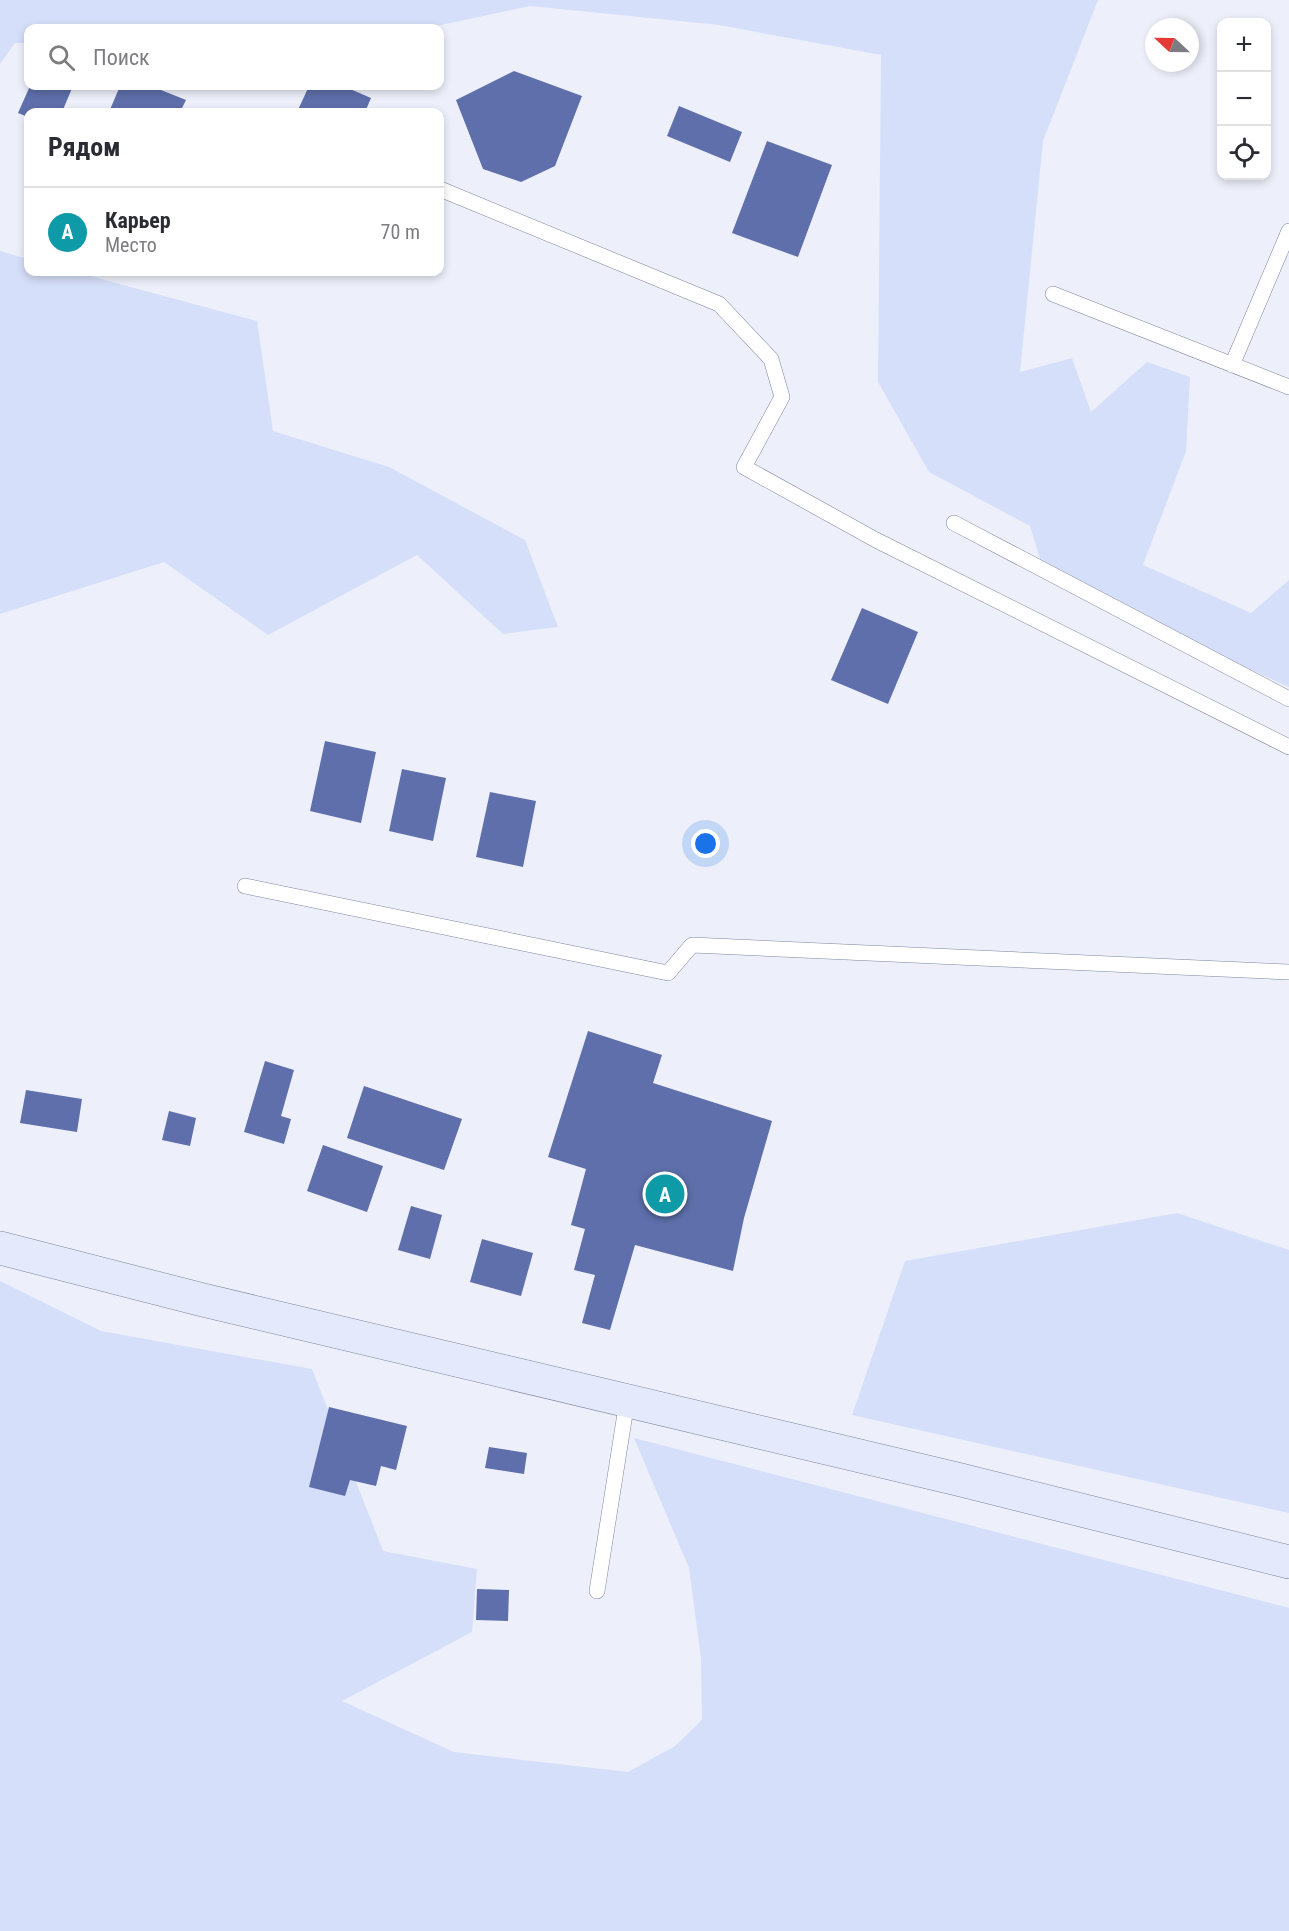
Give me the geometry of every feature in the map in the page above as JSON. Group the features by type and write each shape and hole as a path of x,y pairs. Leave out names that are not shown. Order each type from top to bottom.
{"main road":[{"path":"0,1248 225,1306 957,1479 1289,1562"}],"lane":[{"path":"444,191 719,304 771,359 782,398 744,467 876,540 1289,747"},
{"path":"1232,364 1289,231"},
{"path":"1053,294 1289,387"},
{"path":"954,523 1289,699"},
{"path":"244,886 668,973 692,945 1289,972"},
{"path":"597,1592 627,1401"}],"shaded area":[{"path":"0,0 1098,0 1043,141 1020,372 1072,358 1091,412 1147,362 1190,377 1186,451 1143,565 1251,613 1289,580 1289,687 1046,578 1030,526 929,472 878,382 881,55 719,25 530,6 444,24 24,24 24,43 15,43 0,64"},
{"path":"0,251 24,258 24,276 90,276 257,321 273,431 389,467 525,540 558,627 503,634 417,555 268,635 164,562 0,614"},
{"path":"1177,1213 1289,1250 1289,1513 852,1415 905,1261"},
{"path":"0,1281 101,1331 312,1369 383,1551 477,1569 472,1632 342,1701 454,1752 628,1772 675,1746 702,1720 701,1658 689,1568 634,1438 1289,1608 1289,1931 0,1931"}],"building":[{"path":"514,71 582,96 555,166 521,182 483,169 456,100"},
{"path":"28,90 71,90 64,108 24,108 24,115 18,113"},
{"path":"118,90 161,90 186,100 182,108 111,108"},
{"path":"307,90 352,90 371,98 367,108 299,108"},
{"path":"679,106 742,132 730,162 667,136"},
{"path":"767,141 832,165 798,257 732,233"},
{"path":"862,608 918,632 888,704 831,680"},
{"path":"325,741 376,752 361,823 310,811"},
{"path":"402,769 446,778 433,841 389,831"},
{"path":"490,792 536,801 523,867 476,857"},
{"path":"588,1031 662,1055 653,1083 772,1121 744,1218 733,1271 635,1245 610,1330 582,1323 595,1275 574,1270 585,1229 571,1225 586,1169 548,1157"},
{"path":"265,1061 294,1070 281,1116 291,1119 284,1144 244,1132"},
{"path":"364,1086 462,1119 444,1170 347,1138"},
{"path":"26,1090 82,1099 77,1132 20,1123"},
{"path":"169,1111 196,1118 190,1146 162,1140"},
{"path":"323,1145 383,1166 367,1212 307,1191"},
{"path":"411,1206 442,1215 430,1259 398,1250"},
{"path":"482,1239 533,1253 521,1296 470,1282"},
{"path":"329,1407 407,1426 396,1470 381,1466 376,1486 350,1480 345,1496 309,1487"},
{"path":"489,1447 527,1453 524,1474 485,1468"},
{"path":"477,1589 509,1590 508,1621 476,1620"}],"place":[{"name":"Карьер","path":"665,1194"}]}
